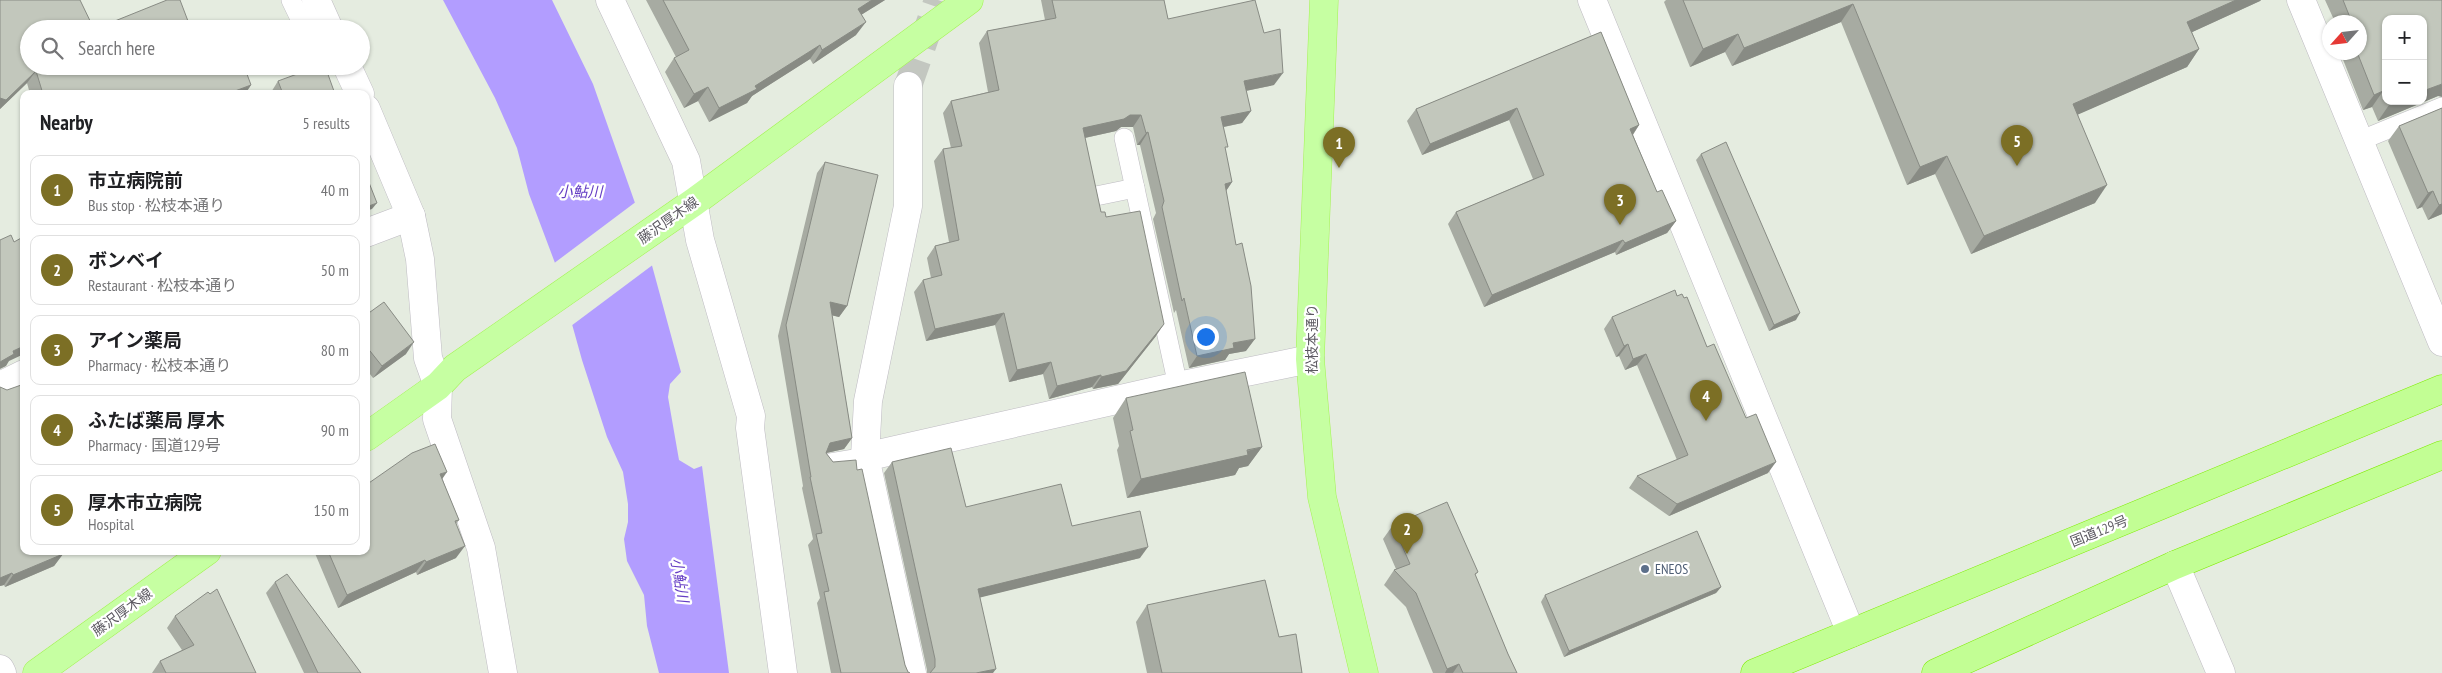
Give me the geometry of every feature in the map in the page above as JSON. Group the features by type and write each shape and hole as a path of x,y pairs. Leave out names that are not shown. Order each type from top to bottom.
{"highway":[{"name":"国道129号","path":"1755,673 2442,389"},
{"path":"1936,673 2175,565 2442,455"}],"main road":[{"name":"藤沢厚木線","path":"370,434 688,206 969,0"},
{"name":"松枝本通り","path":"1324,0 1310,359 1322,498 1364,673"},
{"name":"藤沢厚木線","path":"37,673 201,555"}],"street":[{"path":"316,0 325,20"},
{"path":"610,0 686,161 688,206 700,240 751,416 750,428 783,673"},
{"path":"1592,0 1851,633"},
{"path":"2301,0 2442,342"},
{"path":"352,75 358,90"},
{"path":"908,86 908,206 868,400 865,456 912,673"},
{"path":"370,119 411,216 420,259 428,358 447,377 438,419 481,548 503,673"},
{"path":"370,231 411,216"},
{"path":"865,456 1178,386 1310,359"},
{"path":"0,386 20,376"},
{"path":"2175,565 2221,673"},
{"path":"0,669 2,673"}],"lane":[{"path":"291,0 301,20"},
{"path":"2360,142 2442,107"},
{"path":"1124,138 1178,386"},
{"path":"1096,196 1135,188"},
{"path":"828,463 865,456"}],"water":[{"name":"小鮎川","path":"443,0 552,0 593,84 635,203 681,372 670,384 668,397 679,460 694,469 702,466 729,673 659,673 647,626 644,595 627,561 624,539 628,522 628,504 623,472 607,437 582,360 555,263 529,194 517,148 495,98"}],"pier":[{"path":"637,201 654,264 571,326 553,264"}],"building":[{"path":"0,0 80,0 90,20 20,20 20,75 32,75 6,100 0,98"},
{"path":"167,0 180,0 188,20 117,20"},
{"path":"663,0 872,0 858,9 866,22 822,50 820,45 755,86 757,89 719,108 708,87 694,94 674,58 689,50"},
{"path":"1052,0 1164,0 1168,19 1255,0 1264,33 1280,29 1283,73 1244,81 1251,111 1221,117 1228,147 1225,147 1232,182 1225,184 1236,245 1242,243 1251,286 1255,339 1233,343 1234,348 1197,356 1184,298 1182,301 1162,207 1164,201 1148,132 1146,133 1141,115 1130,115 1124,119 1083,128 1101,212 1105,212 1106,217 1140,211 1164,324 1126,371 1057,386 1051,362 1017,370 1004,313 935,329 923,280 942,275 935,246 959,240 943,149 962,146 951,101 999,90 987,31 1056,18"},
{"path":"1683,0 2236,0 2187,22 2199,49 2073,104 2107,185 1984,236 1947,156 1920,167 1853,4 1744,48 1738,34 1703,49"},
{"path":"2343,0 2442,0 2442,84 2427,90 2427,15 2382,15 2382,91 2374,95 2360,60 2367,60 2367,15 2349,15"},
{"path":"1601,32 1639,125 1630,129 1657,192 1662,190 1676,221 1625,243 1623,240 1492,295 1456,212 1544,175 1517,108 1430,144 1416,109"},
{"path":"37,75 247,75 251,85 238,90 42,90"},
{"path":"294,75 328,75 334,90 281,90 278,81"},
{"path":"2442,108 2442,204 2439,205 2433,191 2428,193 2399,126"},
{"path":"1726,142 1800,313 1774,325 1701,154"},
{"path":"825,162 878,175 847,306 830,302 852,438 830,443 826,453 833,462 856,460 857,470 862,469 905,665 910,673 841,673 824,592 829,591 816,534 822,533 810,477 786,325"},
{"path":"370,185 377,203 370,206"},
{"path":"11,235 14,242 20,239 20,348 13,351 14,354 0,362 0,240"},
{"path":"1675,290 1677,296 1682,294 1684,298 1687,297 1707,347 1714,344 1746,418 1756,414 1776,462 1677,504 1637,476 1688,455 1646,354 1633,359 1628,344 1624,346 1612,317"},
{"path":"384,302 414,342 382,366 370,351 370,312"},
{"path":"1245,372 1262,447 1247,450 1248,455 1141,479 1130,431 1133,430 1126,398"},
{"path":"20,385 20,555 61,555 13,575 12,573 0,578 0,387 7,390"},
{"path":"435,444 447,472 440,474 459,520 455,521 465,546 426,562 425,560 347,595 330,555 370,555 370,482 412,453"},
{"path":"951,448 966,507 1061,484 1072,526 1140,511 1148,547 978,589 996,669 976,673 930,673 935,667 935,659 892,462"},
{"path":"1447,502 1478,572 1475,574 1517,673 1463,673 1459,664 1447,669 1416,593 1394,570 1410,564 1393,525"},
{"path":"1697,531 1721,587 1569,651 1545,595"},
{"path":"287,574 361,673 318,673 275,582"},
{"path":"1265,580 1279,637 1296,634 1302,673 1162,673 1147,605"},
{"path":"217,589 256,673 166,673 160,661 194,645 175,616 208,592 210,594"}],"tunnel":[{"path":"908,86 938,0"}],"place":[{"name":"厚木市立病院","path":"2017,166"},
{"name":"市立病院前","path":"1339,168"},
{"name":"アイン薬局","path":"1620,225"},
{"name":"ふたば薬局 厚木","path":"1706,421"},
{"name":"ボンベイ","path":"1407,554"},
{"name":"ENEOS","path":"1645,569"}]}
